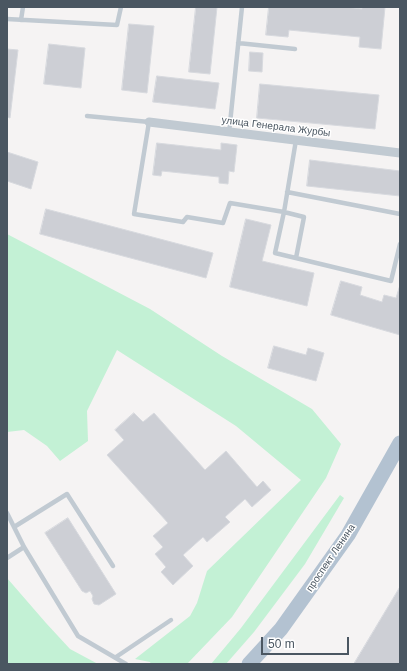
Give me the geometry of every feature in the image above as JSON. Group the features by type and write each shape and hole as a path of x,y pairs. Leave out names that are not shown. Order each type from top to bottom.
{"main road":[{"name":"проспект Ленина","path":"250,664 281,629 348,535 400,443"}],"street":[{"name":"улица Генерала Журбы","path":"149,122 400,153"}],"lane":[{"path":"21,20 23,7"},
{"path":"7,19 118,25 121,7"},
{"path":"229,132 242,7"},
{"path":"238,43 295,49"},
{"path":"87,116 149,122 134,214 183,222 187,216 223,223 230,203 304,217 296,258"},
{"path":"296,140 284,212 275,253 391,281 400,244"},
{"path":"287,192 400,214"},
{"path":"14,527 67,494 113,566"},
{"path":"7,513 24,547 78,636 126,664"},
{"path":"7,558 24,547"},
{"path":"116,658 171,620"}],"green space":[{"path":"7,234 150,309 222,356 312,409 341,444 326,478 232,617 187,664 151,664 150,662 135,659 190,616 197,603 207,571 301,480 236,426 117,350 87,411 88,441 60,461 47,446 24,430 7,432"},
{"path":"340,495 344,498 305,564 254,632 226,664 211,664 241,628"},
{"path":"7,578 70,649 98,664 7,664"}],"building":[{"path":"196,7 217,7 210,74 189,72"},
{"path":"269,7 346,7 362,9 362,7 385,7 381,49 359,47 360,37 289,30 288,37 266,35"},
{"path":"129,24 154,26 147,93 122,90"},
{"path":"49,44 85,48 81,88 44,84"},
{"path":"7,49 18,50 10,118 7,117"},
{"path":"250,52 263,53 262,72 249,71"},
{"path":"157,76 219,83 215,109 153,102"},
{"path":"260,84 379,95 375,129 257,118"},
{"path":"157,143 221,150 221,143 237,145 234,172 229,171 228,184 219,183 219,177 162,171 161,176 153,175"},
{"path":"7,152 38,162 31,189 7,181"},
{"path":"310,160 400,171 400,196 307,186"},
{"path":"46,209 213,253 206,278 40,234"},
{"path":"246,219 271,225 262,261 314,273 307,306 230,287"},
{"path":"341,281 362,287 360,295 382,302 384,295 396,298 400,285 400,335 331,315"},
{"path":"274,346 306,355 308,348 324,353 316,381 268,368"},
{"path":"134,413 143,422 154,413 205,470 226,451 257,487 263,481 271,490 252,507 245,499 225,517 230,522 207,542 203,537 183,555 193,566 173,585 161,572 166,567 155,554 163,547 153,536 168,523 107,455 124,440 115,430"},
{"path":"68,518 116,594 99,605 94,604 92,599 93,596 90,591 86,593 82,591 45,533"},
{"path":"400,587 400,664 354,664"}]}
